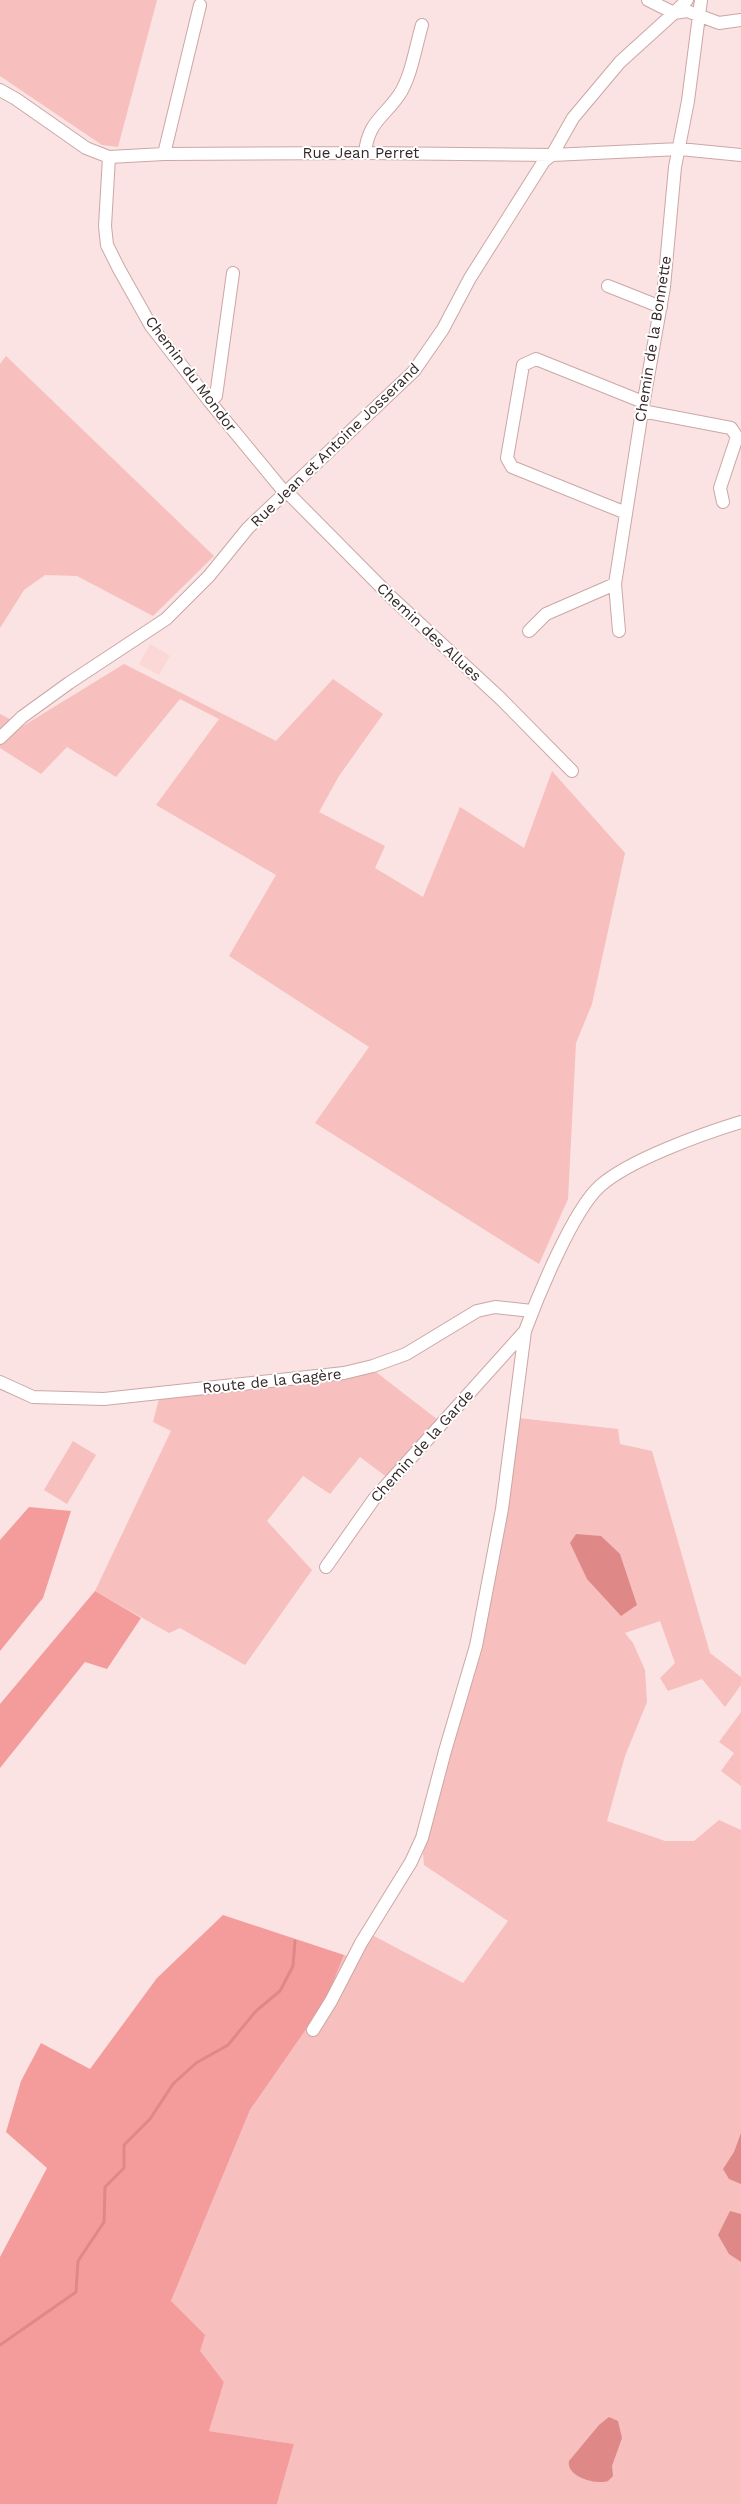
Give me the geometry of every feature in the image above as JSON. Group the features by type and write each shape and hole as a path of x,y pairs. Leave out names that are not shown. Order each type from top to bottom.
{"street":[{"path":"648,0 674,13 687,11 719,23 741,20"},
{"name":"Rue Jean et Antoine Josserand","path":"0,738 22,717 69,683 166,619 209,576 248,528 414,371 443,329 513,207 544,161 552,155 573,118 620,62 687,0"},
{"path":"700,17 701,0"},
{"path":"164,154 200,5"},
{"name":"Chemin de la Bonnette","path":"620,632 615,584 643,406 661,307 675,167 680,149 700,17"},
{"path":"365,153 370,130 376,120 400,94 422,25"},
{"name":"Rue Jean Perret","path":"0,90 86,148 108,157 164,154 365,153 552,155 680,149 741,155"},
{"name":"Chemin du Mondor","path":"108,157 105,226 107,245 151,326 210,402 281,488 288,492"},
{"path":"210,402 216,396 233,273"},
{"path":"608,286 661,307"},
{"path":"626,513 512,467 507,458 523,365 536,359 643,406 731,428 737,437 720,488 724,502"},
{"name":"Chemin des Allues","path":"288,492 392,598 501,699 572,771"},
{"path":"529,631 546,614 615,584"},
{"path":"313,2030 331,2001 361,1943 411,1862 422,1838 476,1646 502,1509 525,1331 532,1311 580,1210 599,1187 625,1168 741,1122"},
{"name":"Route de la Gagère","path":"0,1382 32,1397 104,1399 344,1373 373,1366 406,1354 477,1311 495,1307 532,1311"},
{"name":"Chemin de la Garde","path":"326,1567 374,1499 525,1331"}],"shaded area":[{"path":"0,0 157,0 118,147 102,145 0,76"},
{"path":"6,356 214,556 153,616 77,576 45,575 24,590 0,628 0,364"},
{"path":"150,644 170,656 159,675 139,664"},
{"path":"124,664 276,741 333,679 383,714 339,776 319,812 385,846 375,868 423,897 460,807 524,848 552,771 625,853 592,1004 576,1043 568,1199 539,1264 315,1123 369,1047 229,956 276,875 156,805 219,719 180,699 116,777 67,747 41,774 0,748 0,714 23,726"},
{"path":"376,1372 438,1420 388,1478 360,1457 330,1494 303,1476 267,1521 312,1570 245,1665 180,1628 169,1633 95,1591 171,1431 153,1422 159,1399"},
{"path":"518,1418 618,1429 620,1444 652,1451 710,1653 741,1677 741,1685 725,1707 702,1679 668,1691 660,1678 675,1663 660,1621 625,1633 633,1643 645,1670 647,1702 625,1756 607,1821 665,1841 694,1841 719,1820 741,1830 741,2504 277,2504 294,2444 209,2431 224,2382 199,2351 171,2301 250,2110 325,2002 344,1955 358,1959 372,1935 463,1983 508,1921 424,1865 423,1854 479,1647"},
{"path":"73,1441 96,1455 67,1504 44,1490"},
{"path":"29,1507 71,1511 43,1598 0,1651 0,1540"},
{"path":"576,1534 601,1536 620,1554 637,1605 621,1616 587,1579 570,1543"},
{"path":"95,1591 141,1618 107,1669 85,1662 0,1768 0,1704"},
{"path":"741,1712 741,1786 721,1771 734,1753 719,1742"},
{"path":"223,1915 344,1955 325,2002 250,2110 171,2301 205,2335 200,2351 224,2382 209,2431 294,2444 277,2504 0,2504 0,2257 47,2168 6,2132 21,2081 41,2043 90,2069 157,1978"},
{"path":"741,2133 741,2184 729,2179 723,2169 734,2152"},
{"path":"730,2211 741,2214 741,2262 729,2254 718,2235"},
{"path":"609,2417 618,2421 622,2438 612,2466 613,2476 608,2481 590,2481 572,2471 569,2467 569,2461 599,2425"}],"waterway":[{"path":"0,2345 76,2292 78,2261 104,2222 105,2187 124,2168 124,2145 150,2119 173,2084 196,2063 228,2045 256,2011 280,1991 293,1966 295,1941"}]}
